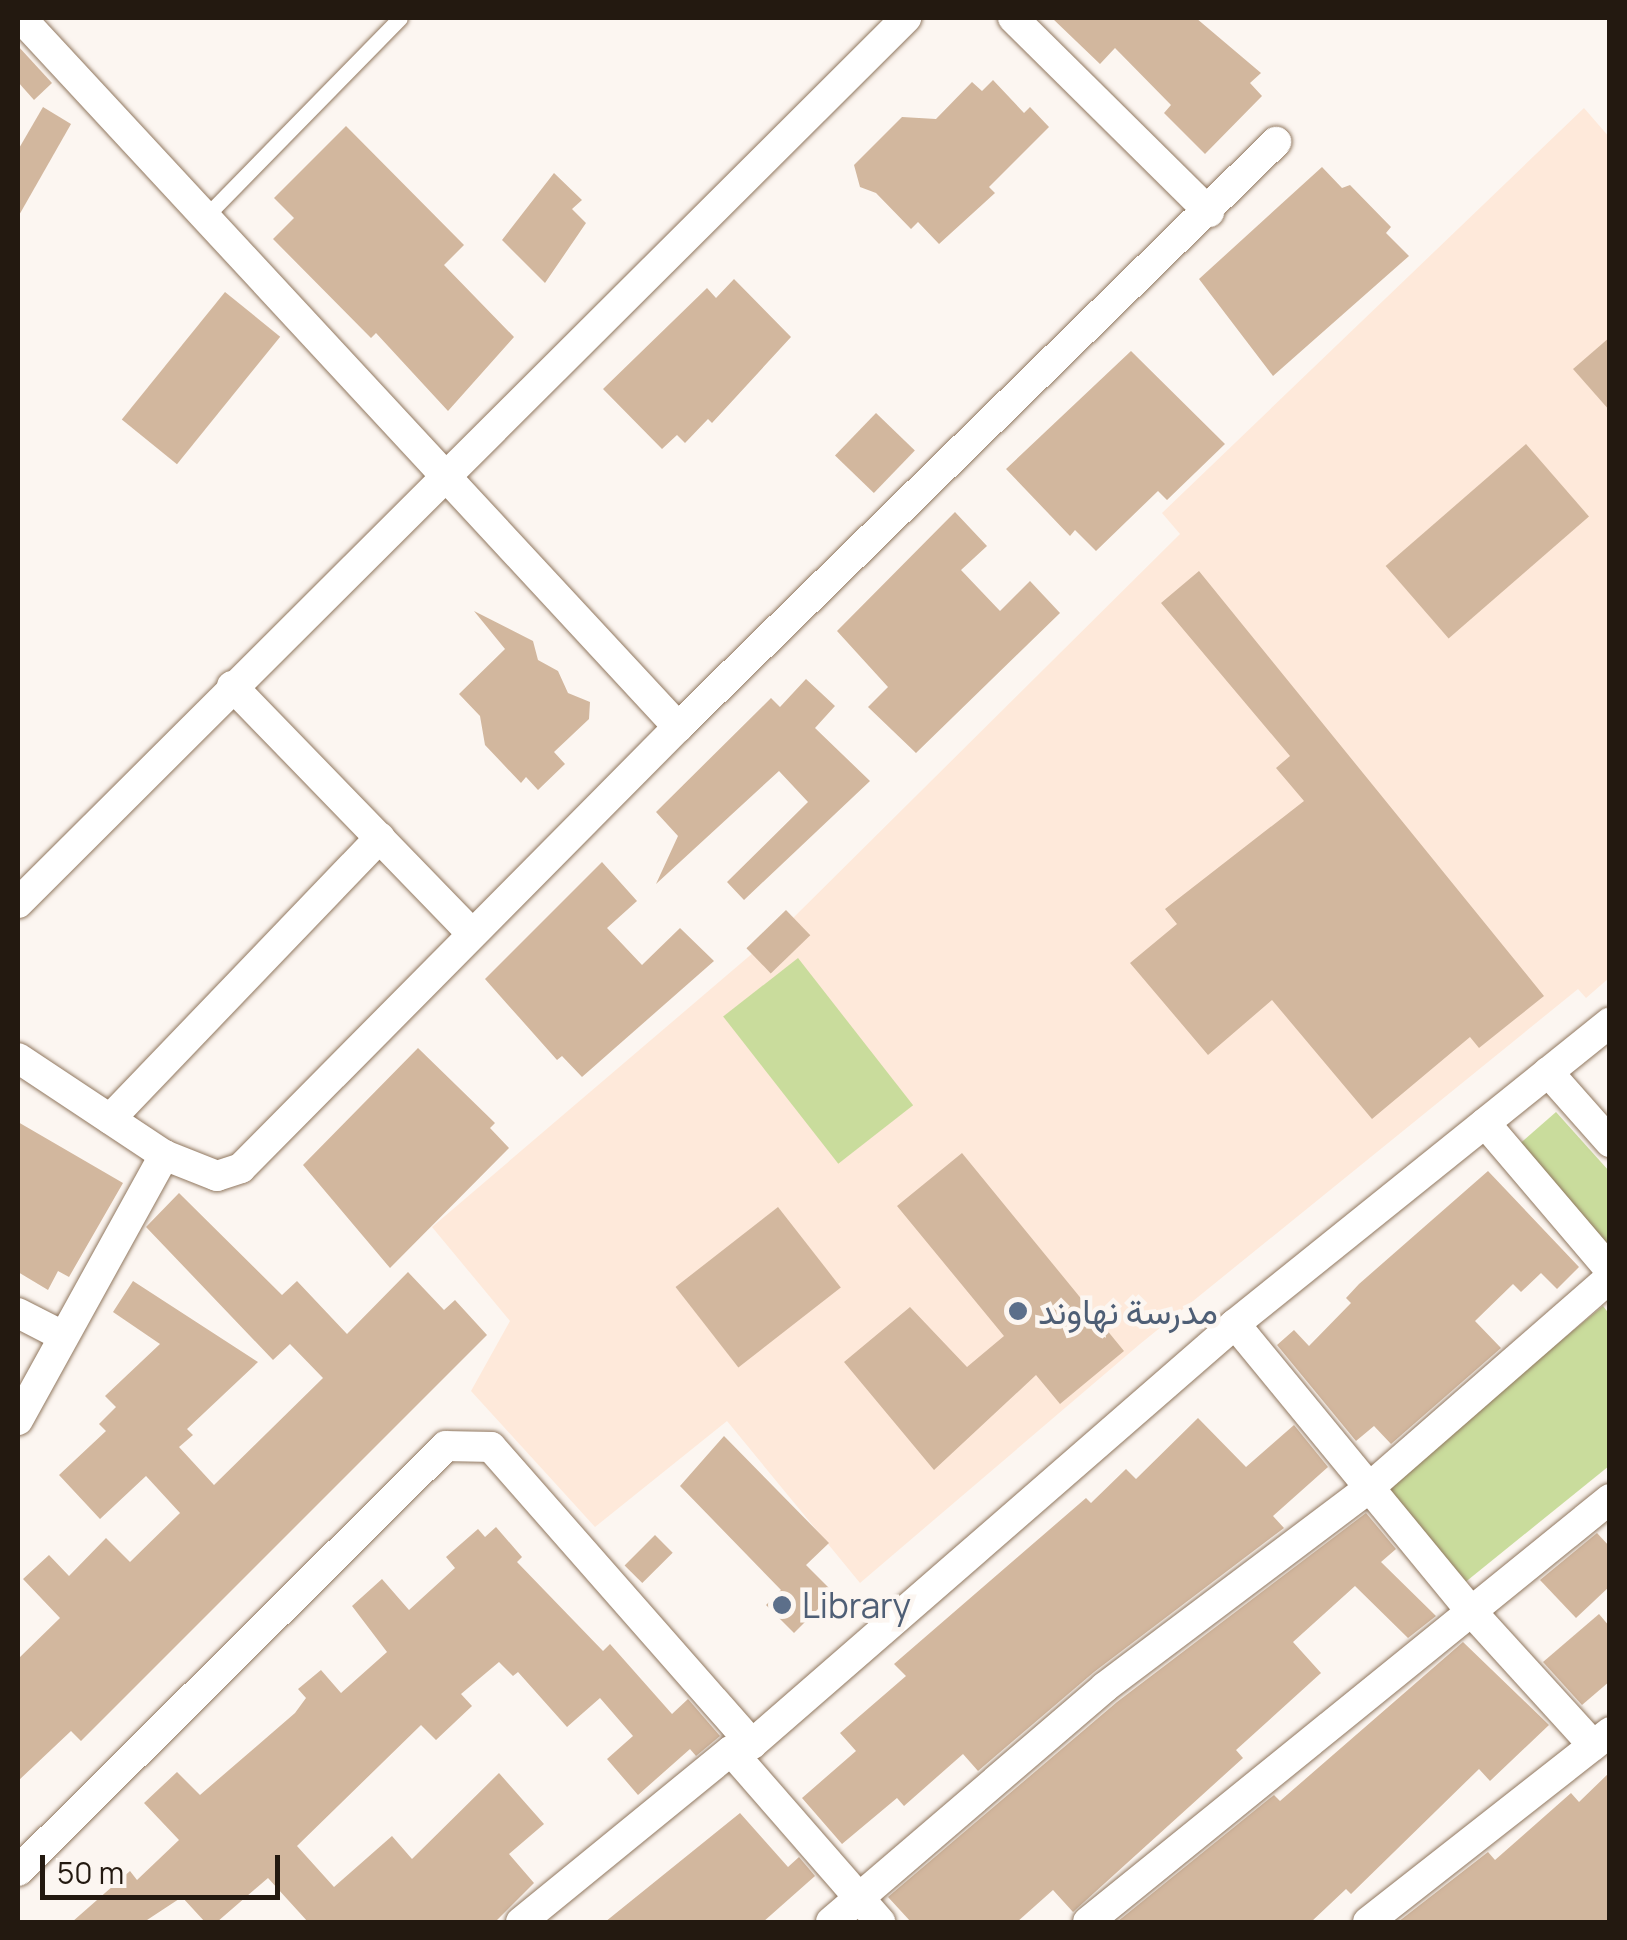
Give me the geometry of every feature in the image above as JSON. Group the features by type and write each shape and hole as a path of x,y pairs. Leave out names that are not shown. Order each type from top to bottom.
{"street":[{"path":"21,18 208,214 678,727"},
{"path":"18,903 443,472 906,18"},
{"path":"1013,18 1209,212"},
{"path":"18,1058 164,1155 217,1176 241,1168 678,727 1209,212 1276,142"},
{"path":"232,686 472,934"},
{"path":"110,1119 380,838"},
{"path":"522,1922 742,1748 1235,1324 1610,1022"},
{"path":"1548,1072 1610,1142"},
{"path":"1485,1122 1610,1270"},
{"path":"18,1420 61,1335 164,1155"},
{"path":"831,1922 1105,1687 1370,1487 1610,1278"},
{"path":"18,1314 61,1335"},
{"path":"1235,1324 1470,1610 1601,1739 1368,1922"},
{"path":"18,1870 446,1446 490,1446 742,1748 880,1922"},
{"path":"1088,1922 1610,1499"}],"lane":[{"path":"208,214 400,18"}],"shaded area":[{"path":"1584,108 1610,138 1609,978 1586,998 1578,989 1140,1344 860,1583 727,1421 595,1527 471,1391 510,1321 432,1227 788,923 1180,534 1162,513"}],"green space":[{"path":"798,958 913,1105 838,1164 723,1016"},
{"path":"1556,1112 1609,1171 1609,1253 1515,1148"},
{"path":"1603,1306 1610,1315 1609,1466 1463,1584 1381,1489"}],"building":[{"path":"1052,18 1196,18 1261,73 1250,83 1262,96 1205,154 1164,113 1171,105 1115,48 1100,64"},
{"path":"18,46 52,83 34,100 18,82"},
{"path":"993,80 1024,113 1030,107 1049,127 989,187 995,193 939,244 918,222 911,229 876,193 860,187 854,165 902,117 936,119 972,82 982,91"},
{"path":"43,107 71,124 18,217 18,150"},
{"path":"346,126 464,245 444,265 514,337 448,411 376,333 371,338 273,239 294,218 274,198"},
{"path":"1322,167 1342,188 1350,185 1391,227 1386,233 1409,256 1273,376 1199,279"},
{"path":"554,173 582,200 572,209 586,223 545,283 502,240"},
{"path":"734,279 791,337 712,423 708,419 685,443 677,435 662,449 603,389 707,288 716,298"},
{"path":"225,292 280,337 177,464 122,419"},
{"path":"1610,337 1610,411 1573,369"},
{"path":"1131,351 1225,444 1167,500 1158,491 1096,551 1075,530 1070,536 1006,469"},
{"path":"876,413 915,451 874,493 835,455"},
{"path":"1526,444 1589,516 1449,638 1386,566"},
{"path":"955,512 987,546 961,570 1000,611 1030,581 1060,613 916,753 868,707 888,687 837,631"},
{"path":"1199,571 1544,996 1479,1048 1470,1037 1372,1119 1272,1000 1208,1055 1130,963 1177,924 1165,909 1304,801 1276,768 1290,756 1161,603"},
{"path":"474,611 533,641 538,660 558,671 568,693 590,702 589,719 554,752 565,764 538,790 526,777 521,783 485,745 480,716 459,694 505,649"},
{"path":"806,679 835,706 815,728 870,781 744,900 727,882 808,802 779,771 656,884 678,836 656,812 771,698 780,707"},
{"path":"602,862 637,901 607,928 642,965 680,928 714,961 582,1077 562,1056 557,1060 485,979"},
{"path":"786,910 810,935 771,973 746,948"},
{"path":"418,1048 495,1123 490,1128 509,1148 390,1268 303,1165"},
{"path":"18,1122 123,1183 69,1277 58,1271 48,1290 18,1272"},
{"path":"962,1153 1124,1351 1060,1404 1036,1375 934,1470 844,1362 910,1307 967,1367 1004,1336 897,1206"},
{"path":"1488,1171 1579,1267 1557,1289 1541,1273 1521,1292 1513,1284 1475,1321 1501,1348 1391,1444 1374,1426 1356,1441 1277,1345 1294,1330 1309,1346 1351,1303 1346,1298 1359,1284"},
{"path":"179,1193 282,1295 297,1281 347,1334 408,1272 444,1310 455,1300 487,1335 81,1741 71,1731 18,1781 18,1659 60,1618 23,1579 49,1555 69,1576 106,1538 130,1562 180,1513 146,1476 100,1519 59,1475 106,1431 99,1424 116,1407 105,1396 160,1344 113,1312 133,1281 258,1362 187,1429 193,1435 179,1447 214,1485 323,1378 290,1344 273,1360 146,1227"},
{"path":"778,1207 841,1287 738,1367 676,1287"},
{"path":"1198,1418 1246,1467 1294,1425 1328,1467 1273,1516 1284,1528 1094,1672 978,1771 963,1754 904,1806 897,1798 842,1844 802,1798 856,1751 840,1733 906,1676 894,1664 1086,1498 1091,1503 1126,1469 1136,1479"},
{"path":"724,1436 829,1543 806,1565 834,1593 794,1633 766,1605 781,1590 680,1486"},
{"path":"1366,1513 1396,1549 1381,1562 1436,1616 1408,1638 1355,1586 1293,1642 1321,1673 1236,1750 1243,1758 1073,1912 1053,1890 1017,1922 911,1922 888,1897 1117,1702"},
{"path":"496,1527 522,1557 517,1562 603,1651 610,1644 672,1714 688,1699 720,1736 696,1756 690,1749 638,1795 607,1759 633,1736 600,1698 567,1727 518,1672 513,1676 499,1662 461,1694 472,1706 436,1740 421,1725 297,1846 334,1887 392,1836 412,1859 499,1773 544,1824 509,1854 534,1883 495,1922 308,1922 268,1878 217,1922 205,1922 182,1897 144,1922 72,1922 130,1871 137,1880 179,1840 144,1803 177,1772 200,1795 295,1713 306,1698 298,1689 321,1670 341,1693 387,1652 352,1606 382,1579 409,1610 455,1568 446,1557 478,1529 485,1537"},
{"path":"1597,1533 1610,1547 1610,1586 1576,1618 1540,1580"},
{"path":"655,1535 673,1553 642,1583 625,1565"},
{"path":"1599,1614 1610,1627 1610,1681 1582,1705 1543,1662"},
{"path":"1463,1642 1549,1725 1490,1781 1479,1769 1351,1894 1346,1889 1311,1922 1117,1922 1274,1795 1280,1801"},
{"path":"1610,1772 1610,1922 1398,1922 1488,1852 1495,1860 1571,1793 1579,1802"},
{"path":"740,1813 788,1867 799,1857 815,1876 763,1922 605,1922"}],"place":[{"name":"مدرسة نهاوند","path":"1018,1311"},
{"name":"Library","path":"782,1605"}]}
